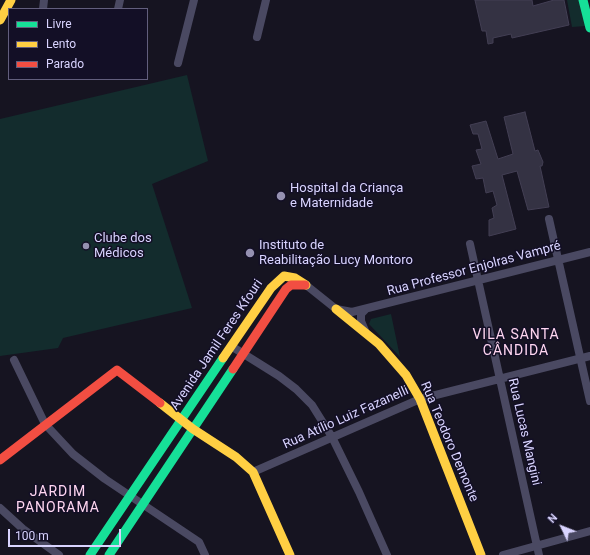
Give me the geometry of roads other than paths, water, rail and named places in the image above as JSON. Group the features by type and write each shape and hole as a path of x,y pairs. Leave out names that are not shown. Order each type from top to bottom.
{"street":[{"path":"0,20 11,0"},
{"path":"178,63 194,0"},
{"path":"257,37 266,0"},
{"path":"583,0 590,25"},
{"path":"549,220 590,401"},
{"name":"Rua Lucas Mangini","path":"470,244 539,555"},
{"name":"Rua Professor Enjolras Vampré","path":"336,309 352,312 365,310 590,252"},
{"name":"Avenida Jamil Feres Kfouri","path":"90,555 276,281 284,276 289,276 306,285"},
{"name":"Avenida Jamil Feres Kfouri","path":"109,555 286,289 291,285 306,285"},
{"name":"Rua Teodoro Demonte","path":"306,285 379,344 406,376 420,399 481,555"},
{"path":"365,310 361,314 361,321 366,333"},
{"path":"232,346 280,376 312,405 332,437 360,492 388,555"},
{"name":"Rua Atílio Luiz Fazanelli","path":"253,472 420,399 590,356"},
{"path":"14,360 45,424 73,454 105,479 143,503 199,542 205,555"},
{"path":"0,460 117,370 193,429 236,457 253,472 290,555"},
{"path":"0,508 23,529 59,555"},
{"path":"503,555 590,531"}],"place":[{"name":"Hospital da Criança e Maternidade","path":"281,196"},
{"name":"Clube dos Médicos","path":"86,246"},
{"name":"Instituto de Reabilitação Lucy Montoro","path":"250,253"}],"district":[{"name":"VILA SANTA CÂNDIDA","path":"516,344"},
{"name":"JARDIM PANORAMA","path":"58,500"}]}
